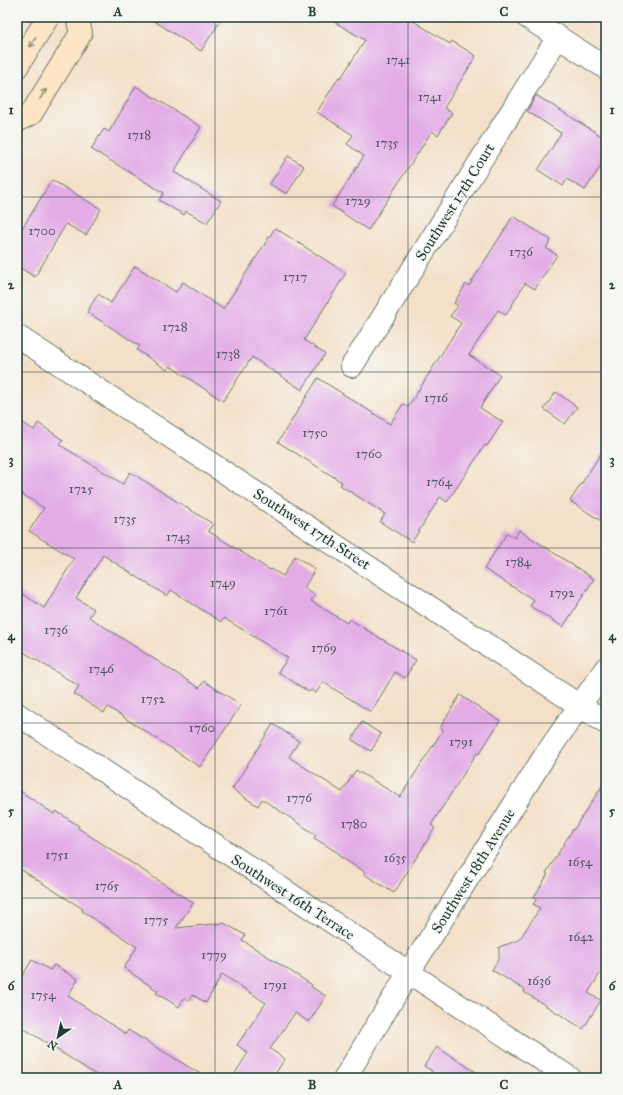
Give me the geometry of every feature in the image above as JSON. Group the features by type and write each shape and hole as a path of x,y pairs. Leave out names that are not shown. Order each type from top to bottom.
{"main road":[{"path":"17,67 48,17"},
{"path":"17,121 31,114 81,33 77,17"}],"street":[{"path":"527,17 606,68"},
{"name":"Southwest 17th Court","path":"352,366 558,37"},
{"name":"Southwest 17th Street","path":"17,336 606,723"},
{"name":"Southwest 18th Avenue","path":"345,1078 409,972 544,757 606,668"},
{"name":"Southwest 16th Terrace","path":"17,714 570,1078"}],"building":[{"path":"148,17 223,17 201,51"},
{"path":"326,17 407,17 450,44 452,41 476,56 444,108 452,113 438,135 432,131 368,230 332,206 364,156 347,144 353,135 317,112 365,40"},
{"path":"136,86 201,127 174,172 221,201 207,223 186,211 184,215 159,200 164,193 91,149 104,129 109,132"},
{"path":"536,95 606,139 606,158 585,190 567,179 563,186 538,170 561,133 527,111"},
{"path":"288,156 304,166 287,194 270,184"},
{"path":"52,180 101,209 86,235 66,224 35,277 17,266 17,237"},
{"path":"513,216 551,240 546,248 557,255 535,289 525,283 506,315 498,310 469,355 500,375 480,408 503,422 487,446 485,445 447,502 440,497 412,542 380,522 385,514 340,485 342,482 278,442 318,378 390,424 403,404 408,407 461,323 450,316 458,306 454,303 466,284 469,286"},
{"path":"275,228 346,273 304,340 325,354 302,390 252,357 223,401 170,366 167,370 137,350 140,346 87,312 98,294 111,303 135,266 176,292 183,282 223,309"},
{"path":"556,392 577,407 565,424 544,409"},
{"path":"17,419 34,430 38,423 63,440 60,445 123,484 130,472 213,524 208,531 270,570 271,569 283,576 295,556 315,569 304,588 315,595 311,601 347,623 349,619 416,660 405,678 395,672 371,712 323,682 316,693 311,690 309,692 278,672 288,658 224,618 221,622 171,590 167,596 103,555 76,598 94,609 89,617 199,688 204,681 241,705 200,767 108,707 104,713 74,694 79,686 17,648 17,590 44,608 74,559 29,531 44,508 17,491"},
{"path":"606,446 606,524 570,501"},
{"path":"519,530 594,579 563,627 530,606 534,600 484,569 507,533 515,538"},
{"path":"460,695 500,721 479,754 477,753 431,825 435,828 394,893 364,874 365,872 339,856 340,854 314,838 316,835 262,799 258,806 232,789 273,724 299,741 289,757 342,792 356,770 400,797 443,730 440,728"},
{"path":"362,722 381,734 371,751 352,740"},
{"path":"606,780 606,964 588,993 601,1000 583,1029 492,970 499,958 499,947 519,940 540,908 533,904 537,899 534,897 548,874 546,873"},
{"path":"17,789 54,814 56,811 79,826 78,828 193,903 176,928 224,923 245,935 242,940 312,985 311,987 326,996 309,1022 295,1013 270,1049 285,1059 272,1078 232,1078 248,1053 237,1045 266,1003 222,974 206,1003 193,995 189,1001 184,998 179,1007 156,993 158,991 124,968 137,947 82,911 83,909 17,867"},
{"path":"32,960 50,970 54,965 78,979 68,996 126,1034 128,1030 207,1078 101,1078 17,1024 17,985"},
{"path":"437,1047 485,1078 427,1078 432,1071 424,1066"}]}
